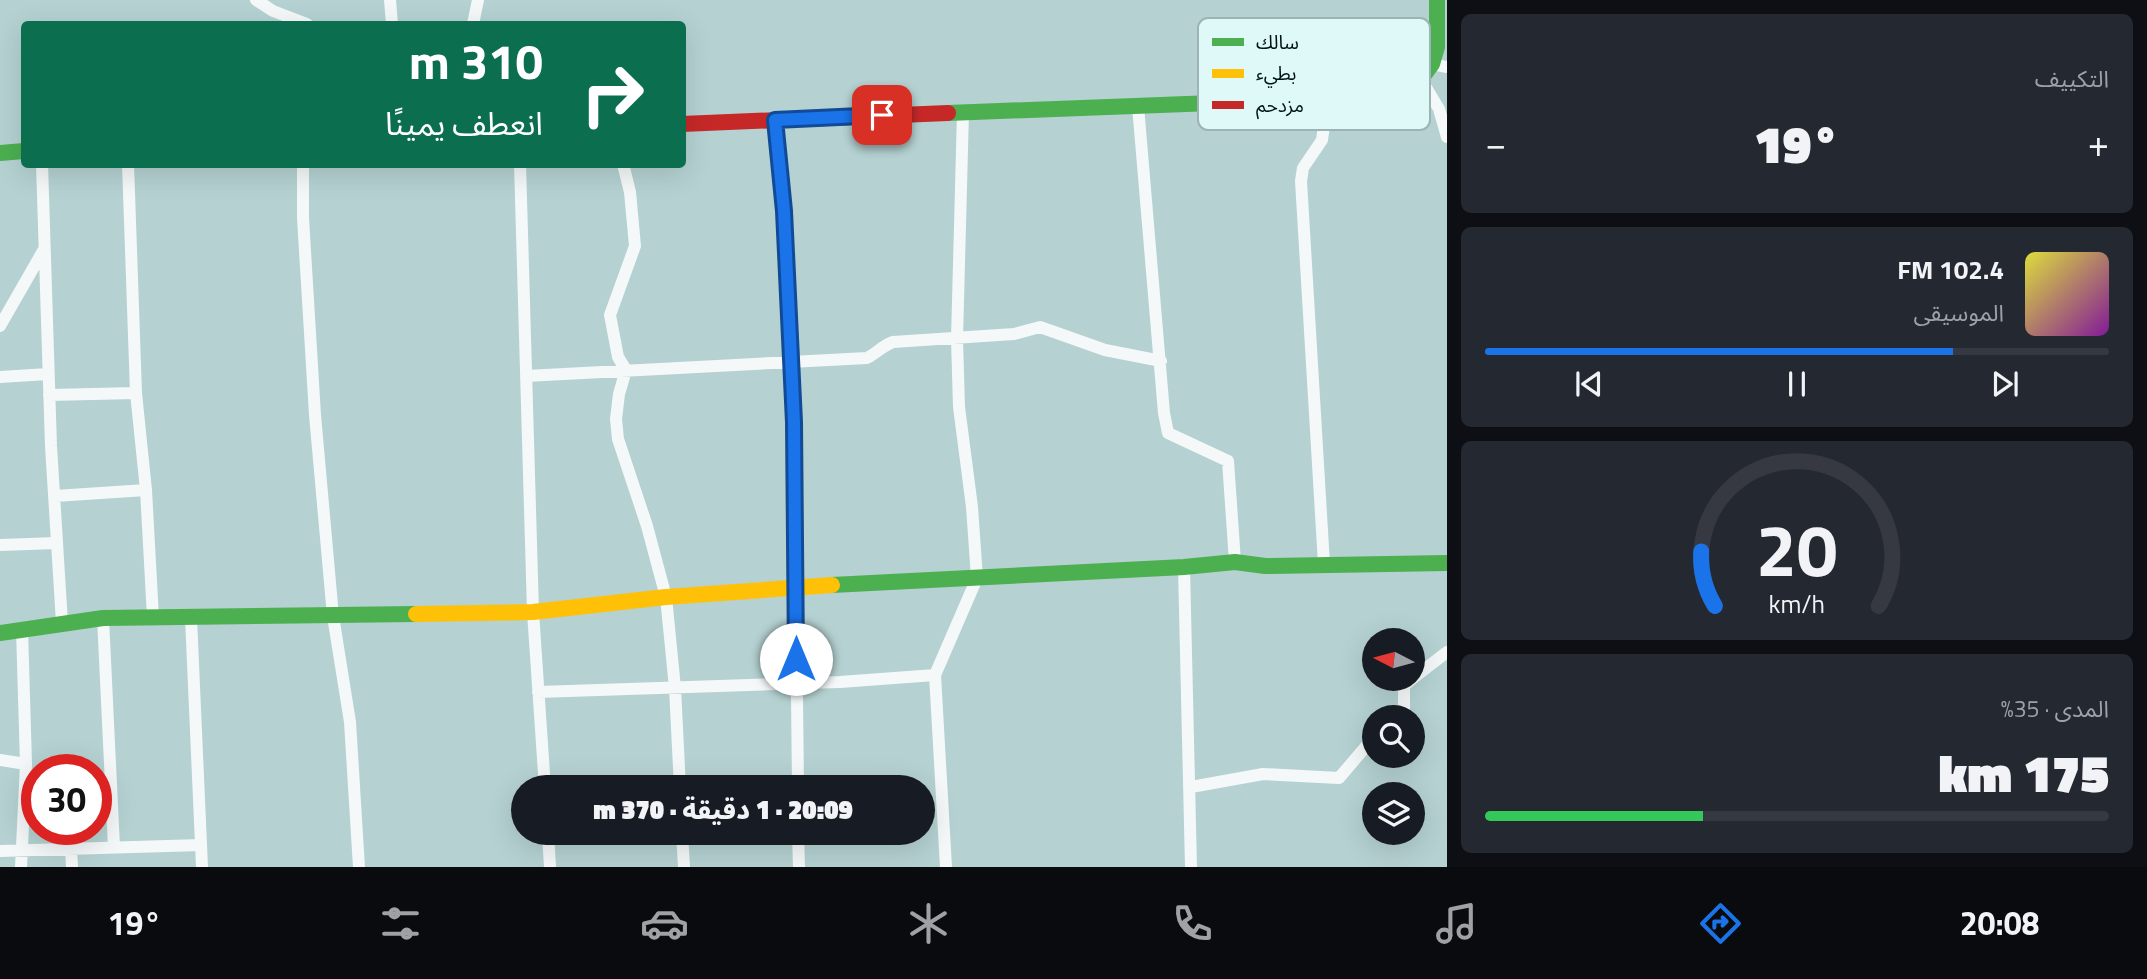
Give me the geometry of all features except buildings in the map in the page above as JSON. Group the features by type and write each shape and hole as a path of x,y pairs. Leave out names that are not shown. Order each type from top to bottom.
{"street":[{"path":"256,0 273,11 299,21"},
{"path":"390,0 392,21"},
{"path":"473,21 478,0"},
{"path":"1437,0 1437,47 1440,66"},
{"path":"1430,93 1439,109 1447,137"},
{"path":"686,124 1198,103"},
{"path":"1139,106 1164,412 1168,433 1228,461 1235,562"},
{"path":"946,867 935,675 977,578 972,507 959,407 957,339 963,112"},
{"path":"775,120 784,211 792,362 798,775"},
{"path":"1323,130 1322,140 1303,168 1301,181 1324,564"},
{"path":"0,153 21,152"},
{"path":"42,168 48,374 62,623"},
{"path":"128,168 136,393 146,490 153,617"},
{"path":"303,168 303,218 315,415 333,615 350,722 359,867"},
{"path":"520,168 533,612 544,775"},
{"path":"624,168 630,192 635,246 610,315 618,356 626,370 616,419 618,439 647,526 666,597 675,688 679,775"},
{"path":"0,326 43,251"},
{"path":"526,376 867,358 875,354 881,346 893,342 1014,334 1040,327 1105,350 1161,361"},
{"path":"0,377 48,374"},
{"path":"49,395 136,393"},
{"path":"55,496 146,490"},
{"path":"0,545 57,542"},
{"path":"0,633 103,618 533,612 666,597 795,587 1235,562 1265,566 1447,563"},
{"path":"1184,567 1191,867"},
{"path":"103,618 114,847"},
{"path":"191,618 202,867"},
{"path":"22,629 26,754"},
{"path":"1425,669 1447,652"},
{"path":"538,692 796,684 935,675"},
{"path":"1191,787 1263,774 1339,778 1362,751"},
{"path":"0,760 21,763"},
{"path":"21,845 21,867"},
{"path":"0,851 201,845"},
{"path":"549,845 550,867"},
{"path":"683,845 684,867"},
{"path":"798,845 799,867"},
{"path":"71,848 72,867"}],"traffic: fast":[{"path":"1430,67 1437,47 1437,0"},
{"path":"948,113 1198,103"},
{"path":"0,153 21,151"},
{"path":"832,585 1235,562 1265,566 1447,563"},
{"path":"0,633 103,618 416,614"}],"traffic: slow":[{"path":"416,614 533,612 666,597 832,585"}],"traffic: jam":[{"path":"686,124 948,113"}],"route":[{"path":"796,659 794,422 784,211 775,120 882,115"}]}
